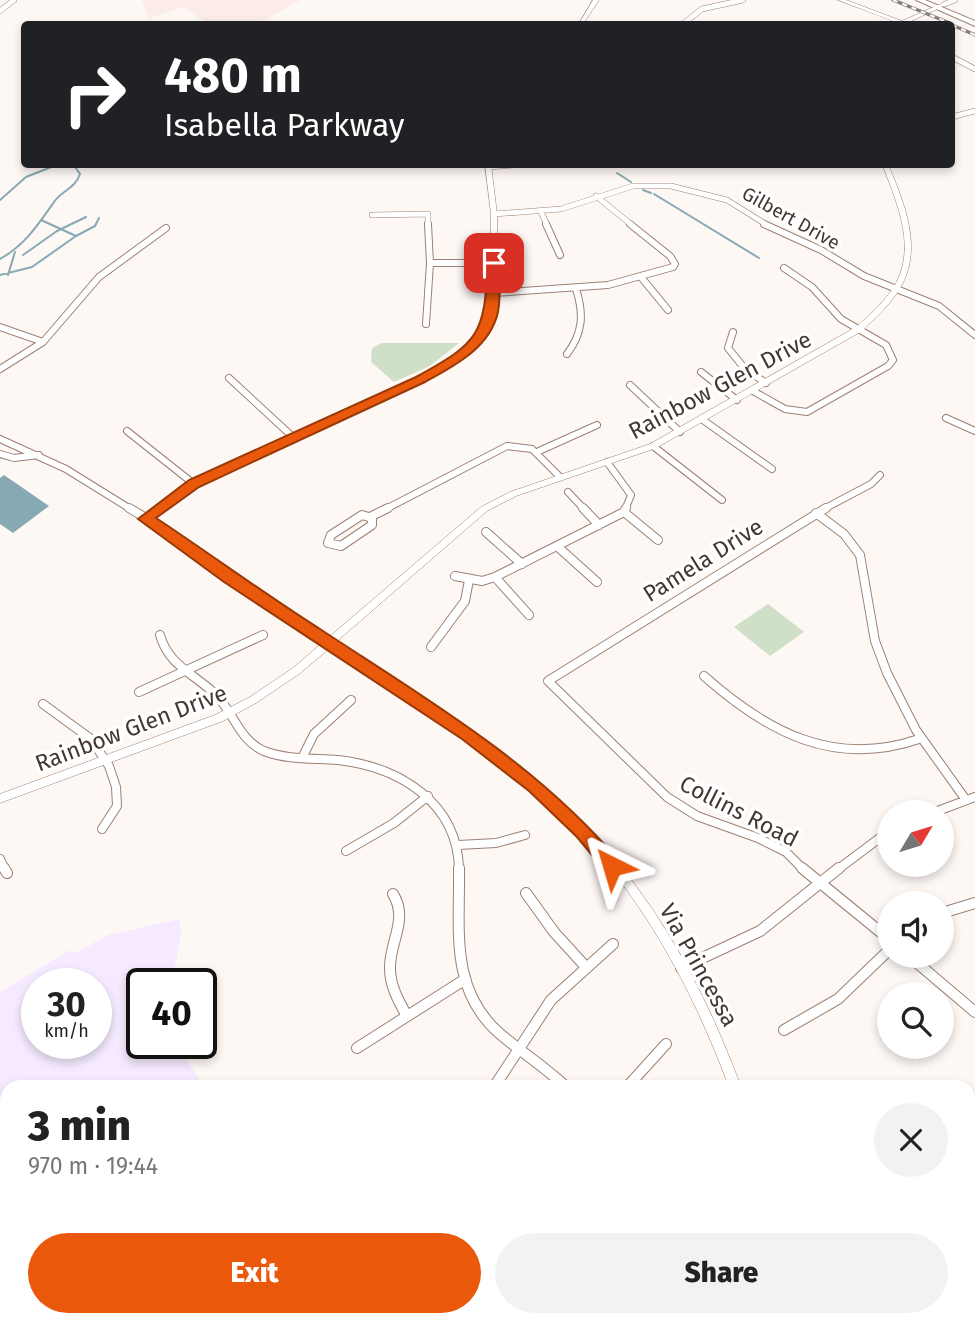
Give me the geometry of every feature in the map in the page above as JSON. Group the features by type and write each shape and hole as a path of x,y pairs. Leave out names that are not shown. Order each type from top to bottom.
{"main road":[{"path":"919,0 939,4 975,18"},
{"path":"939,4 975,24"}],"street":[{"path":"0,11 14,0"},
{"path":"583,21 596,0"},
{"path":"686,21 707,6 743,0"},
{"path":"841,0 894,21"},
{"path":"907,21 939,4 955,0"},
{"path":"955,59 975,69"},
{"path":"955,116 975,111"},
{"path":"146,519 194,484 456,360 482,335 491,313 494,293 494,214 489,168"},
{"name":"Rainbow Glen Drive","path":"0,799 229,713 274,688 475,515 513,494 653,446 859,330 874,317 896,288 909,264 910,234 905,213 887,168"},
{"name":"Gilbert Drive","path":"494,214 541,212 596,196 652,185 714,195 739,206 775,230 811,244 864,276 939,306 975,335"},
{"path":"494,293 576,289 641,278 673,267 674,261 596,196"},
{"path":"541,212 560,255"},
{"path":"373,215 428,214 430,263 426,324"},
{"path":"0,369 43,342 66,319 99,277 166,228"},
{"path":"430,263 494,263"},
{"path":"753,391 785,409 798,413 817,409 888,366 893,360 886,345 833,311 813,287 784,268"},
{"path":"641,278 668,310"},
{"path":"567,354 577,343 583,324 582,306 576,289"},
{"path":"0,327 43,342"},
{"path":"733,332 728,348 734,359 766,383"},
{"path":"701,372 737,400"},
{"path":"229,378 294,438"},
{"path":"630,385 680,432"},
{"path":"946,418 975,431"},
{"path":"703,420 772,469"},
{"path":"539,452 597,425"},
{"path":"127,431 194,484"},
{"name":"Via Princessa","path":"0,439 39,455 146,519 327,643 468,734 535,786 583,832 626,884 681,968 707,1017 732,1080"},
{"path":"370,517 372,524 344,544 335,547 328,543 331,535 357,517 370,517 500,449 519,445 539,452 560,477"},
{"path":"653,446 722,500"},
{"path":"0,454 14,458 39,455"},
{"path":"455,576 469,580 495,577 624,512 631,495 607,462"},
{"name":"Pamela Drive","path":"548,681 816,513 870,484 880,475"},
{"path":"568,492 599,525"},
{"path":"624,512 658,540"},
{"path":"816,513 842,531 863,561 868,611 879,653 919,739 970,798"},
{"path":"486,532 522,564"},
{"path":"558,547 597,582"},
{"path":"495,577 529,615"},
{"path":"431,647 466,601 469,580"},
{"path":"160,635 162,648 185,672 215,693 241,732 258,748 272,754 363,763 399,776 428,796 446,818 458,845 462,872 457,956 470,998 485,1019 558,1080"},
{"path":"139,692 263,635"},
{"path":"705,676 737,705 791,735 849,749 900,747 919,739"},
{"name":"Collins Road","path":"548,681 667,797 697,816 758,838 786,852 820,885 877,930"},
{"path":"302,758 313,734 351,700"},
{"path":"43,704 55,716 87,734 106,760 118,795 116,810 102,830"},
{"path":"346,851 394,823 428,796"},
{"path":"458,845 496,843 525,835"},
{"path":"681,968 767,927 855,853 877,839"},
{"path":"0,859 7,873"},
{"path":"526,893 554,932 585,966"},
{"path":"393,894 400,902 402,914 390,970 394,989 407,1016"},
{"path":"954,909 975,902"},
{"path":"499,1080 551,1000 585,966 614,944"},
{"path":"784,1030 838,999 877,962"},
{"path":"923,968 975,1012"},
{"path":"357,1048 464,981"},
{"path":"633,1080 666,1044"}],"shaded area":[{"path":"142,0 300,0 263,21 204,21 184,7 149,18"},
{"path":"180,919 181,935 175,968 126,968 126,1059 186,1059 200,1080 0,1080 0,992 21,979 21,1059 112,1059 112,968 40,968 68,951 78,952 108,935"}],"green space":[{"path":"382,343 459,343 430,366 394,382 371,362 372,348"},
{"path":"768,604 804,632 770,656 734,627"}],"water":[{"path":"4,475 49,506 13,533 0,524 0,478"}],"waterway":[{"path":"0,200 26,177 49,168"},
{"path":"0,259 24,241 57,198 75,183 80,174 76,168"},
{"path":"617,173 631,182"},
{"path":"643,190 651,193"},
{"path":"654,194 759,258"},
{"path":"61,229 86,217"},
{"path":"76,236 95,226 99,218"},
{"path":"41,220 61,229"},
{"path":"23,255 61,229"},
{"path":"61,229 76,236"},
{"path":"9,273 32,267 76,236"},
{"path":"9,273 15,252"},
{"path":"0,275 9,273"}],"railway":[{"path":"893,0 945,21"},
{"path":"955,26 975,35"}],"route":[{"path":"494,263 491,313 482,335 456,360 421,379 194,484 146,519 192,549 230,579 468,734 535,786 583,832 612,866"}]}
